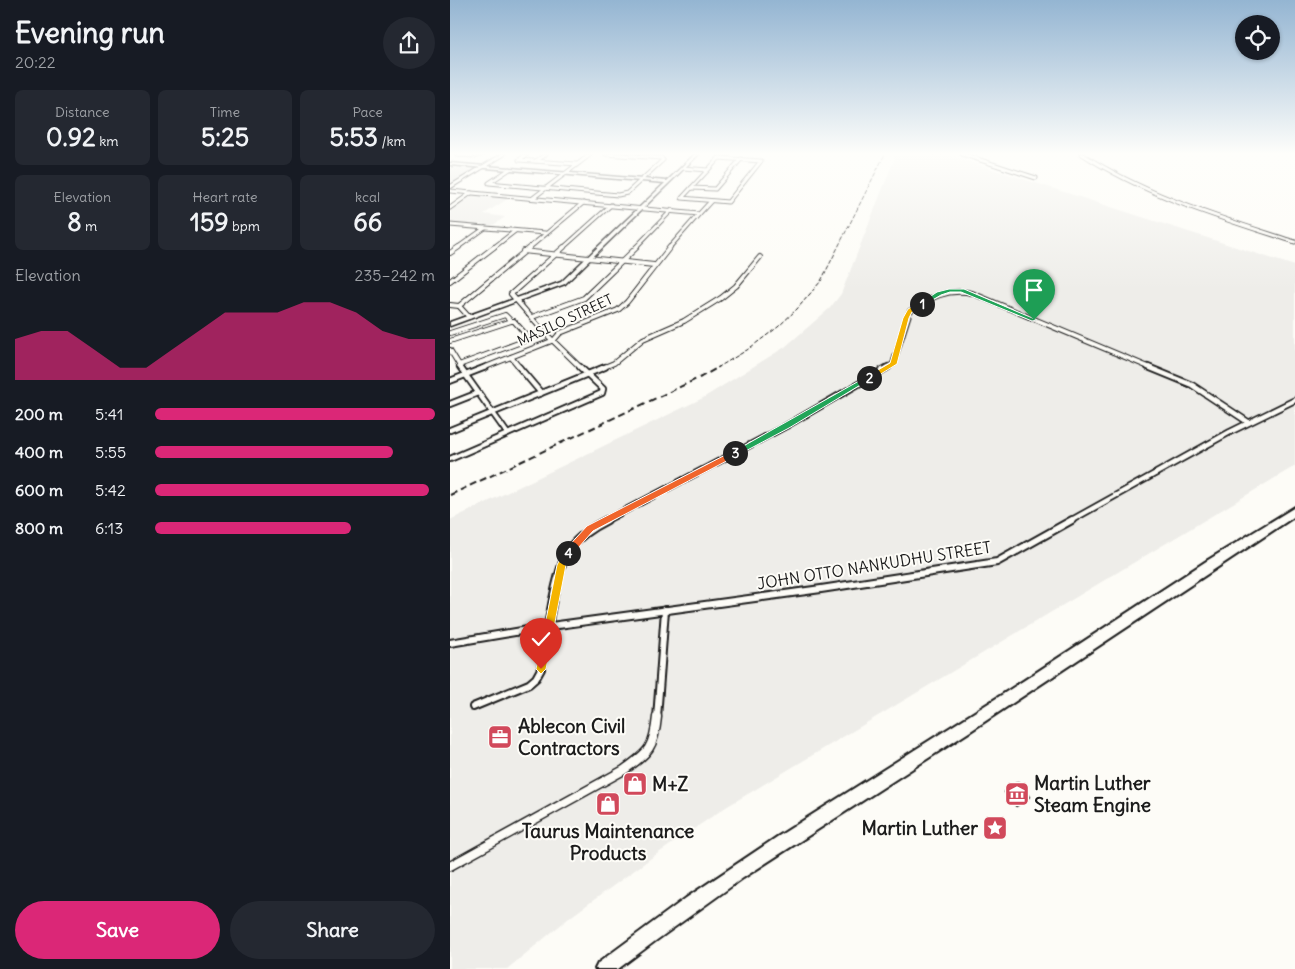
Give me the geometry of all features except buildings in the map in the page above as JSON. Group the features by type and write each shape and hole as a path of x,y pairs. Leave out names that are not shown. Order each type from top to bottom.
{"highway":[{"path":"604,969 688,905 724,881 1295,511"}],"street":[{"path":"450,208 463,199"},
{"path":"544,199 699,214"},
{"path":"450,324 562,283 649,199"},
{"path":"691,199 711,202 729,201 730,199"},
{"path":"1170,199 1295,242"},
{"name":"MASILO STREET","path":"450,381 554,340 560,333 618,310 627,302 654,266 711,202"},
{"path":"459,306 583,203"},
{"path":"450,459 602,393 604,390 543,331 511,292 611,205"},
{"path":"532,317 584,298 672,210"},
{"path":"451,226 545,233"},
{"path":"450,254 485,228"},
{"path":"450,281 515,231"},
{"path":"523,251 654,266"},
{"path":"450,430 614,363 643,339 684,321 713,303 736,286 760,256"},
{"path":"473,707 529,684 536,678 541,669 562,565 570,548 590,528 786,426 893,364 910,311 949,290 962,290 972,293 1192,385 1248,422"},
{"path":"450,305 459,306 469,317"},
{"path":"450,333 505,315 511,321 514,321 529,338"},
{"path":"450,342 511,321"},
{"path":"459,365 543,331"},
{"path":"450,350 465,375 507,433"},
{"path":"511,357 541,394"},
{"path":"450,404 478,393"},
{"name":"JOHN OTTO NANKUDHU STREET","path":"450,643 550,626 821,589 997,562 1248,422 1295,400"},
{"path":"450,866 624,770 643,756 655,739 665,610"}],"shaded area":[{"path":"467,199 507,199 484,214 505,217 492,226 470,223 467,226 450,224 450,211"},
{"path":"879,199 1086,199 1295,266 1295,466 726,807 654,856 569,918 507,969 450,969 450,520 703,398 785,347 830,308 841,294"}],"railway":[{"path":"717,368 747,350 778,327 797,309 821,281 862,199"},
{"path":"450,495 719,367"}],"place":[{"name":"Ablecon Civil Contractors","path":"500,737"},
{"name":"M+Z","path":"635,784"},
{"name":"Martin Luther Steam Engine","path":"1017,794"},
{"name":"Taurus Maintenance Products","path":"608,804"},
{"name":"Martin Luther","path":"995,828"}],"route":[{"path":"541,669 562,565 570,548 590,528 786,426 893,364 897,356 906,318 910,311 939,294 949,290 962,290 1034,320"}]}
